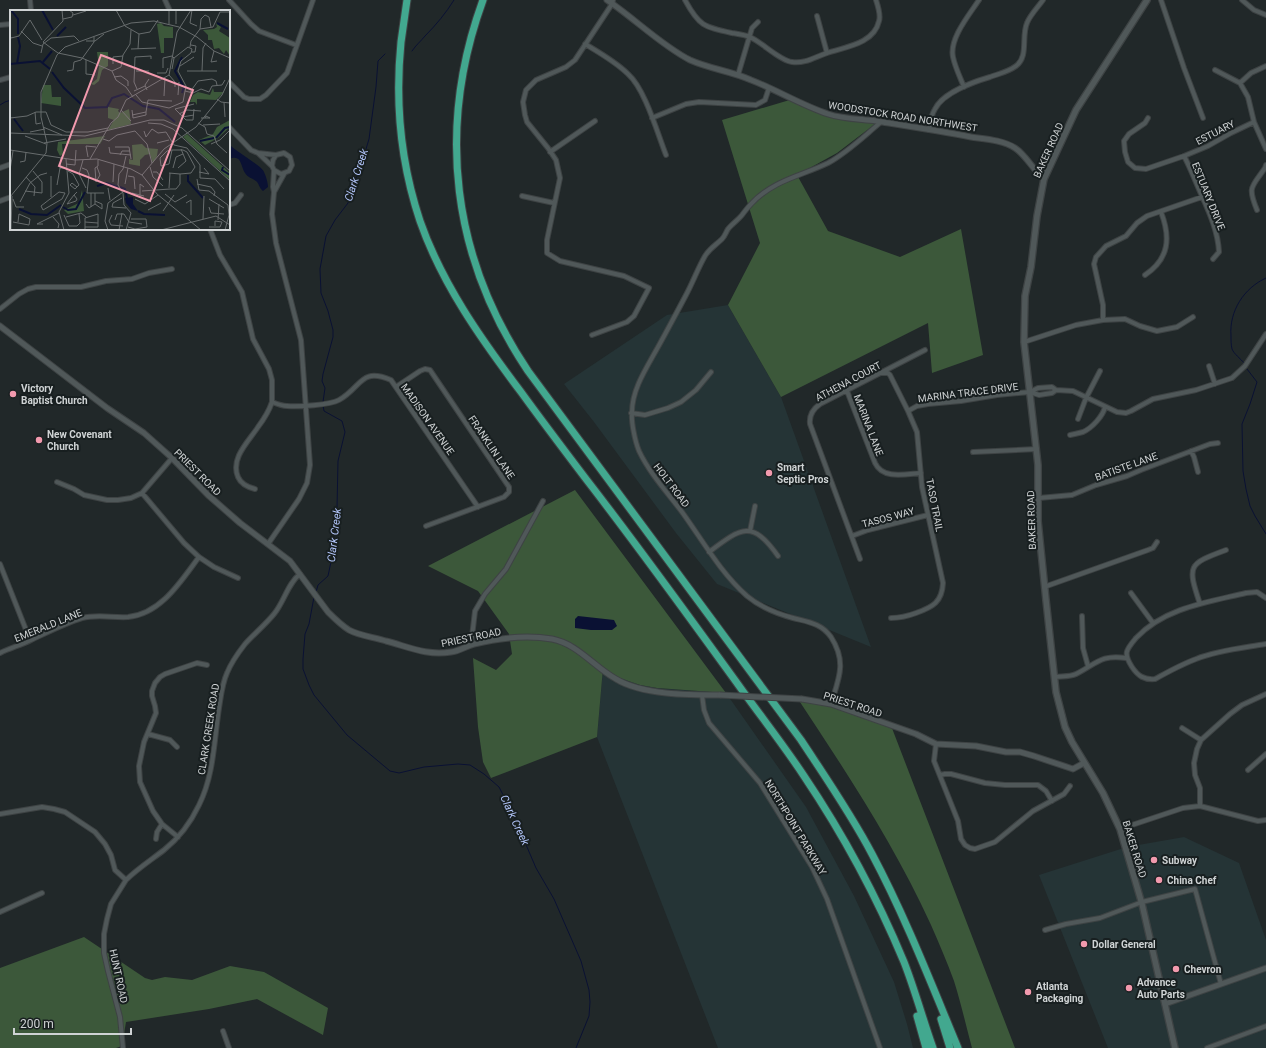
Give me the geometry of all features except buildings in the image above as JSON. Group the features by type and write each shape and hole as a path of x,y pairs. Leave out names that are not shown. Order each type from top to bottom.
{"highway":[{"path":"407,0 401,40 400,59 399,106 402,147 408,178 420,219 430,248 445,279 491,353 644,554 805,777 834,823 886,922 904,964 933,1048"},
{"path":"483,0 472,31 463,68 457,118 457,160 459,191 468,237 478,272 496,318 514,350 537,383 801,740 857,827 872,853 902,915 958,1048"},
{"path":"917,950 950,1048"},
{"path":"904,964 926,1048"}],"main road":[{"name":"BAKER ROAD","path":"1145,2 1076,110 1044,178 1037,216 1031,268 1025,296 1024,342 1038,466 1038,521 1056,692 1065,727 1072,742 1103,793 1120,829 1142,902 1175,1048"}],"street":[{"path":"30,0 31,10"},
{"path":"165,0 170,10"},
{"path":"229,0 255,29 296,45"},
{"path":"230,83 244,97 256,100 263,97 285,75 311,0"},
{"name":"WOODSTOCK ROAD NORTHWEST","path":"607,0 613,2 668,45 690,60 738,75 808,107 830,115 881,122 995,141 1010,145 1022,154 1032,167 1044,178"},
{"path":"685,0 695,17 711,29 749,37 791,62 803,62 864,41 874,33 880,20 876,0"},
{"path":"964,87 953,56 953,45 957,34 978,0"},
{"path":"929,130 934,109 947,96 964,87 1006,72 1020,62 1023,56 1024,33 1027,23 1043,0"},
{"path":"1161,0 1203,118"},
{"path":"1242,0 1254,10 1266,15"},
{"path":"592,335 627,322 631,319 649,288 624,276 560,261 547,253 547,240 560,178 556,160 527,122 523,102 526,90 536,80 566,67 575,60 613,2"},
{"path":"818,16 827,53"},
{"path":"738,75 752,28 758,22"},
{"path":"0,25 10,24"},
{"path":"585,44 629,74 639,87 666,155"},
{"path":"1240,83 1251,73 1266,66"},
{"path":"1215,70 1240,83 1248,97 1254,122 1266,149"},
{"path":"0,80 10,77"},
{"path":"652,118 686,104 699,102 756,104 765,100 769,88"},
{"name":"ESTUARY DRIVE","path":"1148,118 1144,124 1129,134 1124,141 1128,162 1135,168 1146,169 1184,156 1191,169 1218,239 1219,252 1213,259"},
{"path":"550,152 596,121"},
{"name":"HOLT ROAD","path":"831,704 841,671 840,654 830,636 815,624 770,609 748,596 732,582 644,461 638,449 632,413 634,396 642,376 690,287 705,255 722,239 727,230 743,215 751,204 770,187 828,163 850,148 881,122"},
{"name":"ESTUARY","path":"1184,156 1208,146 1254,122"},
{"path":"230,128 251,150 258,154 278,173 284,174"},
{"path":"258,154 276,155 284,153 292,159 290,170 284,174 274,192"},
{"path":"268,544 299,499 307,483 310,465 301,340 274,232 272,214 274,192 273,160 276,155"},
{"path":"0,168 10,164"},
{"path":"1257,210 1252,197 1252,186 1266,165"},
{"path":"230,205 235,203 241,194"},
{"path":"522,196 554,204"},
{"path":"0,201 10,197"},
{"path":"1103,320 1103,305 1094,264 1096,257 1106,246 1126,236 1137,223 1147,216 1202,197"},
{"path":"1145,275 1154,269 1163,256 1167,241 1166,225 1161,212"},
{"path":"210,230 220,256 242,292 253,339 269,369 272,380 272,402 268,414 240,453 236,464 236,472 239,479 244,485 255,489"},
{"path":"0,309 19,294 36,287 81,287 106,281 132,279 149,273 172,269"},
{"path":"1024,342 1076,325 1103,320 1125,319 1140,326 1157,331 1177,327 1193,317"},
{"name":"PRIEST ROAD","path":"0,326 106,408 144,433 172,458 208,495 240,523 290,561 334,618 347,629 356,633 424,652 442,653 461,650 472,645 494,640 519,638 552,639 579,651 611,676 627,685 645,690 702,695 802,699 831,704 916,734 936,744 976,746 1006,752 1020,752 1073,770 1084,763"},
{"path":"1086,398 1117,412 1126,413 1153,399 1196,390 1232,378 1245,366 1266,334"},
{"name":"ATHENA COURT","path":"860,559 810,421 813,412 818,406 925,350"},
{"path":"1209,366 1215,384"},
{"name":"FRANKLIN LANE","path":"396,387 420,370 430,370 508,483 510,490 506,496 426,526"},
{"path":"1078,419 1086,398 1100,371"},
{"path":"632,413 645,415 681,402 696,390 711,372"},
{"name":"TASO TRAIL","path":"882,373 888,373 890,375 918,435 922,487 943,583 942,593 937,602 930,608 906,616 891,618"},
{"name":"MADISON AVENUE","path":"272,402 286,406 326,403 340,399 365,378 372,375 382,376 391,380 478,506"},
{"name":"MARINA TRACE DRIVE","path":"908,411 921,405 1030,392 1039,395 1052,393 1056,390 1073,391 1086,398"},
{"name":"MARINA LANE","path":"847,391 875,463 879,469 892,475 921,473"},
{"path":"1070,435 1084,431 1099,418 1104,412 1105,407"},
{"name":"BATISTE LANE","path":"1039,498 1072,495 1096,485 1127,476 1210,444 1218,443"},
{"path":"973,452 1036,449"},
{"path":"1191,451 1198,472"},
{"path":"57,482 84,495 107,500 125,499 142,493 172,458"},
{"path":"142,493 184,543 199,557 218,569 238,578"},
{"path":"472,645 475,611 485,594 506,569 543,501"},
{"path":"750,531 755,506"},
{"name":"TASOS WAY","path":"852,536 868,530 928,515"},
{"path":"710,552 731,536 750,531 760,535 768,542 778,556"},
{"path":"1044,587 1148,550 1153,548 1157,542"},
{"path":"1200,604 1192,581 1192,571 1195,565 1203,558 1226,550"},
{"name":"EMERALD LANE","path":"0,653 50,630 82,618 106,616 129,617 148,611 168,596 199,557"},
{"path":"0,564 30,640"},
{"name":"CLARK CREEK ROAD","path":"126,880 134,871 165,849 178,837 198,806 206,787 213,761 222,688 228,672 233,661 244,645 271,618 281,604 293,582 300,574"},
{"path":"1266,598 1257,592 1246,593 1177,611 1153,623 1143,630 1127,650 1126,658 1135,671 1142,678 1147,680 1155,679 1197,658 1242,647 1266,644"},
{"path":"1131,593 1153,623"},
{"path":"1082,616 1083,648 1088,666"},
{"path":"1054,677 1075,674 1107,657 1116,656 1126,658"},
{"path":"178,837 162,824 153,810 140,782 140,766 144,742 156,713 152,692 155,683 160,677 197,663 207,665"},
{"path":"1200,806 1200,788 1195,775 1194,763 1197,749 1201,740 1242,705 1266,694"},
{"name":"NORTHPOINT PARKWAY","path":"702,695 708,723 760,783 819,880 880,1048"},
{"path":"1182,728 1201,740"},
{"path":"148,734 170,740 178,747"},
{"path":"936,744 934,761 958,821 961,839 965,845 970,848 976,849 995,842 1033,811 1064,794 1070,786"},
{"path":"1248,770 1266,754"},
{"path":"940,775 951,774 985,783 1005,785 1038,785 1046,791 1052,801"},
{"path":"1120,829 1183,808 1200,806 1258,821 1266,820"},
{"path":"0,814 42,807 65,812 95,832 111,854 116,870 126,880"},
{"path":"156,839 157,832 162,824"},
{"name":"HUNT ROAD","path":"123,1048 120,1017 104,953 104,934 111,904 126,880"},
{"path":"1045,930 1066,924 1100,918 1142,902 1195,889 1221,984"},
{"path":"0,912 42,893"},
{"path":"1165,1004 1265,970"},
{"path":"1207,1048 1266,1026"},
{"path":"223,1031 229,1048"}],"shaded area":[{"path":"728,305 781,397 871,647 717,584 676,533 564,384 667,315"},
{"path":"603,668 640,685 657,688 726,693 806,807 854,896 894,982 913,1048 718,1048 597,737"},
{"path":"1184,837 1239,863 1266,940 1266,1048 1108,1048 1039,875 1127,847"}],"green space":[{"path":"793,99 831,114 879,121 837,153 797,175 828,231 900,257 961,229 983,355 932,373 928,323 781,397 728,305 760,243 722,120"},
{"path":"575,490 726,693 657,688 640,685 620,678 603,668 597,737 491,778 483,762 478,727 473,658 496,670 512,654 509,634 478,591 428,566"},
{"path":"796,696 890,723 1015,1048 972,1048 954,981 917,895 868,808"},
{"path":"84,937 145,978 152,980 165,977 192,980 230,966 264,972 328,1008 323,1035 257,999 209,1009 126,1022 122,1046 116,1048 0,1048 0,968"}],"water":[{"path":"230,145 262,169 266,177 268,187 263,191 257,182 246,174 240,161 233,158 230,159"},
{"path":"578,616 614,620 617,626 612,630 575,628 575,619"}],"waterway":[{"name":"Clark Creek","path":"412,51 441,19 454,0"},
{"name":"Clark Creek","path":"323,402 325,388 322,381 333,337 333,330 321,293 320,269 326,236 335,220 348,203 366,149 369,139 378,61 385,54"},
{"path":"0,105 10,100"},
{"path":"1244,363 1232,349 1231,327 1235,309 1245,294 1258,282 1266,278"},
{"path":"1247,369 1257,382 1242,424 1243,471 1250,506 1266,534"},
{"name":"Clark Creek","path":"316,592 318,585 328,576 332,557 337,508 338,461 345,432 342,421 324,411 323,405"},
{"name":"Clark Creek","path":"314,597 309,624 305,634 303,669 314,695 347,735 390,771 399,773 424,767 458,764 470,765 484,774 499,787 512,812 536,868 554,899 581,961 589,990 590,1002 589,1016 576,1048"}],"place":[{"name":"Victory Baptist Church","path":"13,394"},
{"name":"New Covenant Church","path":"39,440"},
{"name":"Smart Septic Pros","path":"769,473"},
{"name":"Subway","path":"1154,860"},
{"name":"China Chef","path":"1159,880"},
{"name":"Dollar General","path":"1084,944"},
{"name":"Chevron","path":"1176,969"},
{"name":"Advance Auto Parts","path":"1129,988"},
{"name":"Atlanta Packaging","path":"1028,992"}]}
